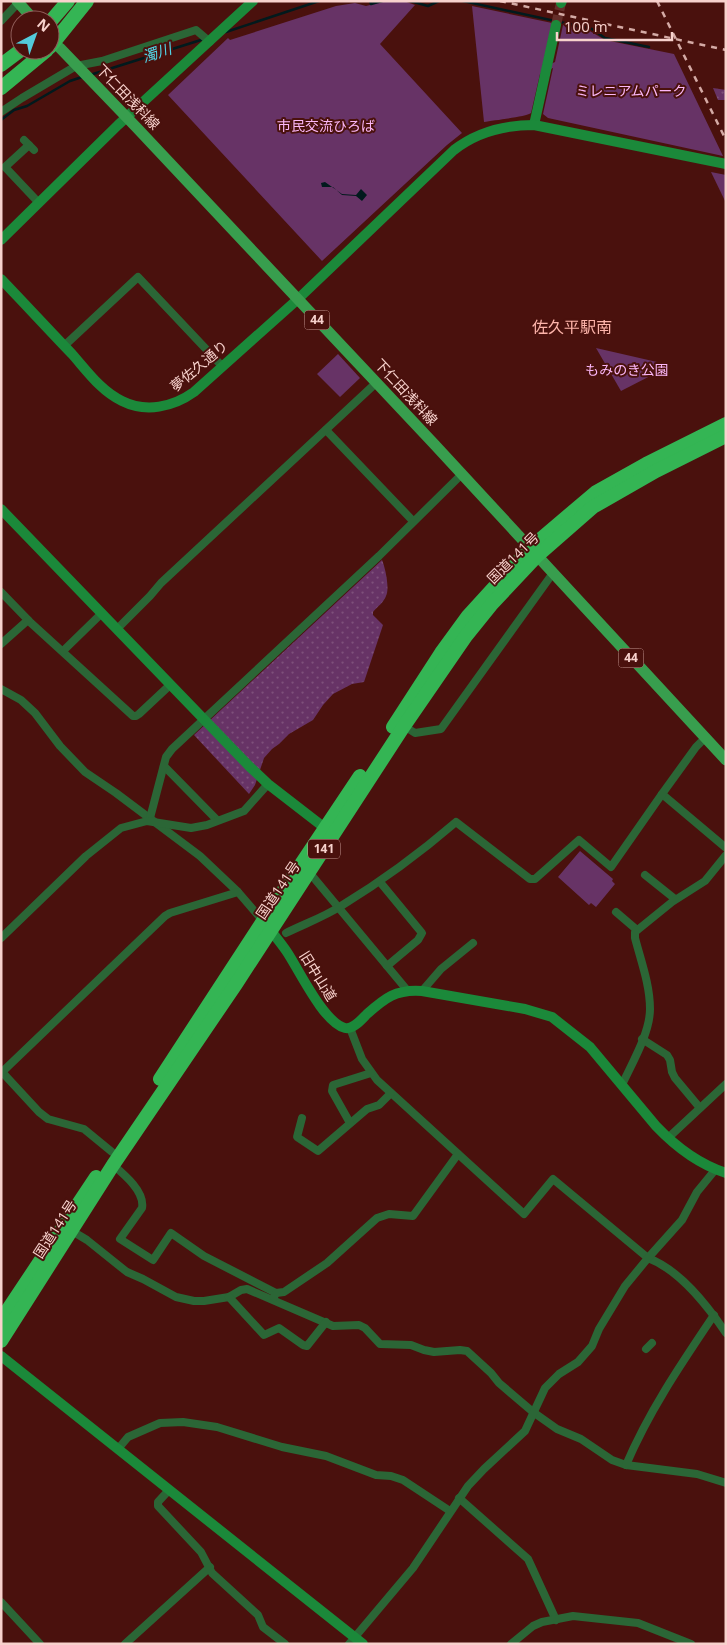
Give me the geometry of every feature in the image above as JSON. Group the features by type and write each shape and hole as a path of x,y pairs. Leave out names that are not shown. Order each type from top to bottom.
{"highway":[{"path":"60,37 87,1"},
{"path":"1,88 37,60"},
{"name":"国道141号","path":"1,1320 113,1159 329,831 452,638 482,600 596,492 646,464 726,424"},
{"name":"国道141号","path":"266,925 309,872 329,831 466,636 533,552 602,502 656,471 726,436"},
{"name":"国道141号","path":"1,1341 72,1232 113,1159"}],"main road":[{"name":"下仁田浅科線","path":"60,54 78,68 96,86 298,299 726,760"}],"street":[{"path":"1,240 126,117 253,1"},
{"path":"1,21 17,2"},
{"path":"534,125 556,25"},
{"path":"1,112 22,98 78,68 196,30 207,44"},
{"name":"夢佐久通り","path":"1,278 104,390 121,401 140,406 150,407 176,404 194,392 298,299 460,146 492,130 509,126 534,125 726,164"},
{"path":"29,145 5,167 39,203"},
{"path":"64,346 138,277 222,366"},
{"path":"117,629 160,584 376,383"},
{"path":"326,430 413,521"},
{"path":"153,820 168,753 379,556 462,474"},
{"path":"1,508 203,720 268,784 329,831"},
{"path":"404,726 416,733 440,729 553,573"},
{"path":"1,592 28,620 133,716 139,714 170,685"},
{"path":"63,651 102,613"},
{"path":"1,644 28,620"},
{"name":"旧中山道","path":"1,690 21,700 35,713 60,746 85,772 187,845 238,892 287,952 328,1016 338,1025 350,1028"},
{"path":"286,933 340,907 380,882 456,822 530,879 535,879 579,840 611,867 696,747 705,738"},
{"path":"164,766 217,820"},
{"path":"1,937 86,856 113,834 134,824 153,820 170,826 191,828 217,820 244,811 268,784"},
{"path":"662,794 726,848"},
{"path":"622,1085 642,1040 650,1010 649,989 635,932 675,899 705,881 726,855"},
{"path":"309,872 340,907 406,990"},
{"path":"646,876 675,899"},
{"path":"380,882 422,933 418,940 387,966"},
{"path":"238,892 165,916 2,1072 48,1120 84,1129 113,1159 134,1186 143,1203 142,1208 120,1239 153,1260 172,1233 204,1256 274,1296 334,1326 359,1324 380,1344 411,1345 434,1352 467,1351 499,1383 533,1412 557,1429 581,1439 612,1460 626,1465 697,1474 726,1483"},
{"path":"616,912 637,930"},
{"path":"422,991 441,969 473,943"},
{"path":"726,1173 715,1170 695,1159 668,1138 590,1047 552,1017 525,1009 422,991 406,990 392,995 350,1028 357,1048 372,1073 391,1093 524,1214 553,1179 648,1258 655,1260 672,1273 714,1315 726,1333"},
{"path":"642,1040 667,1055 675,1078 700,1108"},
{"path":"350,1123 332,1091 333,1085 372,1073"},
{"path":"668,1138 726,1084"},
{"path":"302,1118 297,1137 318,1151 367,1109 379,1105 391,1093"},
{"path":"72,1232 87,1240 127,1272 176,1297 204,1301 230,1297 241,1290 247,1289 274,1296 284,1292 327,1263 377,1218 389,1214 413,1216 458,1154"},
{"path":"352,1640 413,1568 459,1498 477,1476 525,1431 545,1388 559,1374 578,1362 592,1346 599,1329 625,1286 682,1220 697,1192 715,1170"},
{"path":"230,1297 264,1335 279,1328 307,1346 326,1322"},
{"path":"626,1465 638,1436 654,1407 714,1315"},
{"path":"1,1356 169,1490 352,1640 363,1644"},
{"path":"118,1449 128,1437 160,1422 183,1422 217,1427 282,1447 326,1456 376,1474 403,1480 450,1511"},
{"path":"169,1490 158,1502 158,1506 201,1552 212,1573 258,1615 263,1627 285,1644"},
{"path":"459,1498 528,1559 556,1620"},
{"path":"125,1644 210,1567"},
{"path":"1,1602 40,1644"},
{"path":"511,1644 533,1626 542,1622 573,1616 638,1623 691,1644"}],"green space":[{"name":"市民交流ひろば","path":"385,1 404,1 415,5 380,44 462,133 322,261 168,95 228,38 230,40 336,6 355,3 366,6"},
{"name":"ミレニアムパーク","path":"472,6 552,23 542,68 555,62 563,25 588,30 605,40 674,54 723,156 548,118 543,114 553,68 540,74 531,113 484,122"},
{"path":"713,88 726,90 726,100 718,100"},
{"path":"711,172 726,175 726,203"},
{"name":"もみのき公園","path":"596,348 657,362 660,368 658,372 621,391"},
{"path":"338,354 360,378 340,397 317,374"},
{"path":"382,560 387,578 387,592 384,600 373,612 373,615 383,625 364,682 352,684 333,694 313,720 289,734 272,749 264,758 255,785 249,794 194,735"},
{"path":"580,851 613,879 612,881 615,884 596,907 591,903 589,905 558,877"}],"water":[{"path":"325,182 332,187 322,187 321,183"},
{"path":"361,189 367,195 362,201 356,196 342,195 337,190 342,194 356,195"}],"waterway":[{"name":"濁川","path":"226,32 319,1"},
{"path":"370,1 371,4 382,1"},
{"path":"410,1 428,6 439,1"},
{"path":"463,1 592,29 605,38 649,47"},
{"name":"濁川","path":"90,75 204,39"},
{"name":"濁川","path":"1,120 14,110 27,106 70,81 82,77"}],"tunnel":[{"path":"556,25 561,3"}],"railway":[{"path":"500,1 726,50"},
{"path":"657,1 726,140"}],"district":[{"name":"佐久平駅南","path":"572,327"}]}
